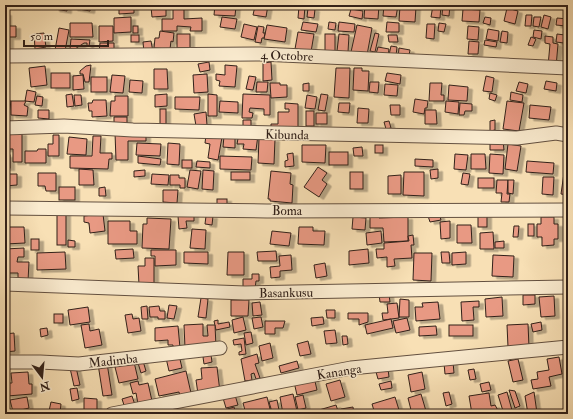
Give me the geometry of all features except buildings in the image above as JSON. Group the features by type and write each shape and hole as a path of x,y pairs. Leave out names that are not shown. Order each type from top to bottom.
{"street":[{"name":"4 Octobre","path":"5,56 260,54 568,68"},
{"name":"Kibunda","path":"5,128 64,126 132,130 517,138 556,133 568,134"},
{"name":"Boma","path":"5,208 267,211 568,210"},
{"name":"Basankusu","path":"5,284 245,293 568,287"},
{"name":"Kananga","path":"112,414 351,368 568,347"},
{"name":"Madimba","path":"5,362 79,364 220,348"}]}
